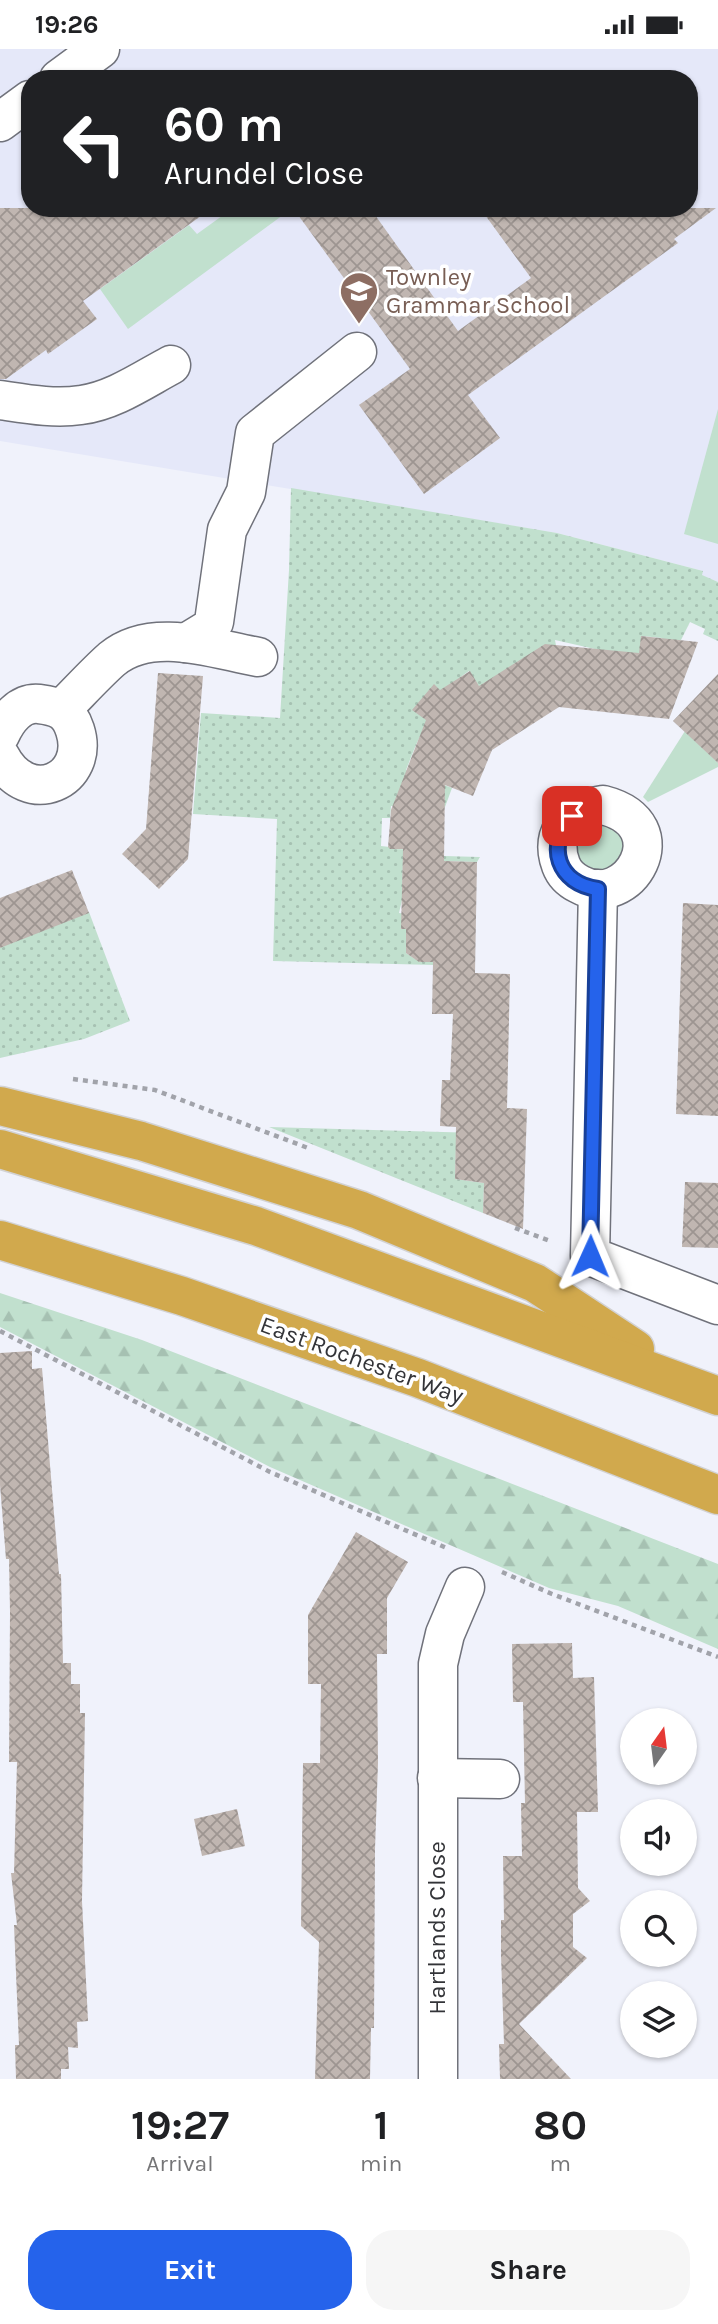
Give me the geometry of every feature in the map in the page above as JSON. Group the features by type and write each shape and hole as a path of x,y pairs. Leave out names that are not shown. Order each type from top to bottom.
{"highway":[{"path":"0,1106 141,1141 372,1216 535,1283 703,1390"},
{"path":"0,1149 256,1226 703,1390"},
{"name":"East Rochester Way","path":"0,1240 182,1296 418,1378 718,1495"}],"street":[{"path":"71,70 100,49"},
{"path":"0,122 21,107"},
{"path":"186,643 209,629 214,622 227,530 246,492 255,433 358,352"},
{"path":"0,400 52,407 84,405 112,397 171,365"},
{"path":"62,709 114,657 148,641 186,643 258,657"},
{"path":"0,735 14,713 31,703 62,709 72,722 79,744 71,768 54,783 36,786 21,781 6,769 0,756"},
{"path":"598,889 590,1256 718,1305"},
{"name":"Hartlands Close","path":"438,2079 438,1664 444,1634 465,1587"},
{"path":"437,1778 500,1779"}],"path":[{"path":"0,1331 270,1472 450,1550"},
{"path":"501,1572 718,1657"}],"shaded area":[{"name":"Townley Grammar School","path":"0,49 718,49 718,582 701,575 703,571 557,533 0,441"}],"green space":[{"path":"221,217 280,217 128,329 100,289 189,225 197,234"},
{"path":"718,409 718,544 684,534"},
{"path":"291,488 557,533 703,571 702,575 718,582 718,641 703,634 705,629 690,622 668,666 662,638 642,636 639,659 555,640 560,667 482,691 469,671 447,690 438,702 406,770 452,788 445,807 391,806 390,818 382,818 381,846 391,849 444,850 444,856 480,857 477,862 403,860 399,913 423,916 415,938 406,943 406,953 415,959 475,963 475,966 273,961 277,819 193,814 201,713 280,718"},
{"path":"685,731 718,763 718,767 648,802 643,797"},
{"path":"602,821 626,836 624,863 600,876 576,861 577,833"},
{"path":"89,912 130,1021 84,1039 0,1058 0,947"},
{"path":"269,1127 478,1133 456,1147 455,1179 484,1183 483,1213"},
{"path":"0,1293 142,1340 718,1564 718,1649 618,1606 549,1588 270,1467 0,1327"}],"building":[{"path":"0,208 21,208 21,217 200,217 83,301 97,319 48,354 46,350 6,379 0,379"},
{"path":"698,208 716,208 674,239 678,243 468,395 500,438 424,494 359,405 410,369 300,217 376,217 458,331 531,278 487,217 698,217"},
{"path":"641,636 698,642 669,719 559,707 492,750 473,796 445,785 444,861 477,862 475,973 510,974 507,1108 527,1109 523,1229 483,1213 484,1183 455,1179 456,1127 440,1126 442,1080 450,1080 453,1014 432,1014 433,962 419,962 406,953 406,929 401,929 403,849 388,847 391,810 426,720 412,710 434,684 440,690 470,671 479,686 545,644 639,653"},
{"path":"158,673 203,676 188,859 159,889 122,854 146,829"},
{"path":"718,674 718,763 673,721"},
{"path":"72,870 89,913 0,948 0,898"},
{"path":"683,903 718,905 718,1116 676,1114"},
{"path":"685,1182 718,1183 718,1248 682,1247"},
{"path":"32,1351 32,1369 42,1368 61,1574 63,1663 71,1663 71,1684 80,1684 80,1713 85,1713 82,1901 88,2021 77,2022 78,2048 68,2047 69,2069 61,2069 61,2079 16,2079 15,2045 19,2045 14,1925 17,1925 11,1873 14,1873 17,1762 9,1762 9,1559 6,1559 0,1485 0,1353"},
{"path":"356,1532 408,1562 387,1598 387,1654 377,1654 374,2028 371,2028 370,2079 315,2079 319,1942 301,1926 303,1763 320,1763 321,1684 308,1684 308,1615"},
{"path":"572,1643 573,1678 594,1677 598,1812 577,1812 578,1888 590,1901 573,1914 573,1947 587,1958 519,2024 571,2079 500,2079 499,2044 504,2044 501,1955 501,1920 504,1920 503,1856 522,1856 521,1803 525,1803 523,1702 513,1702 512,1644"},
{"path":"237,1809 245,1846 202,1856 194,1819"}],"place":[{"name":"Townley Grammar School","path":"359,325"}],"route":[{"path":"572,816 559,835 558,857 562,868 572,880 585,887 598,889 590,1256"}]}
